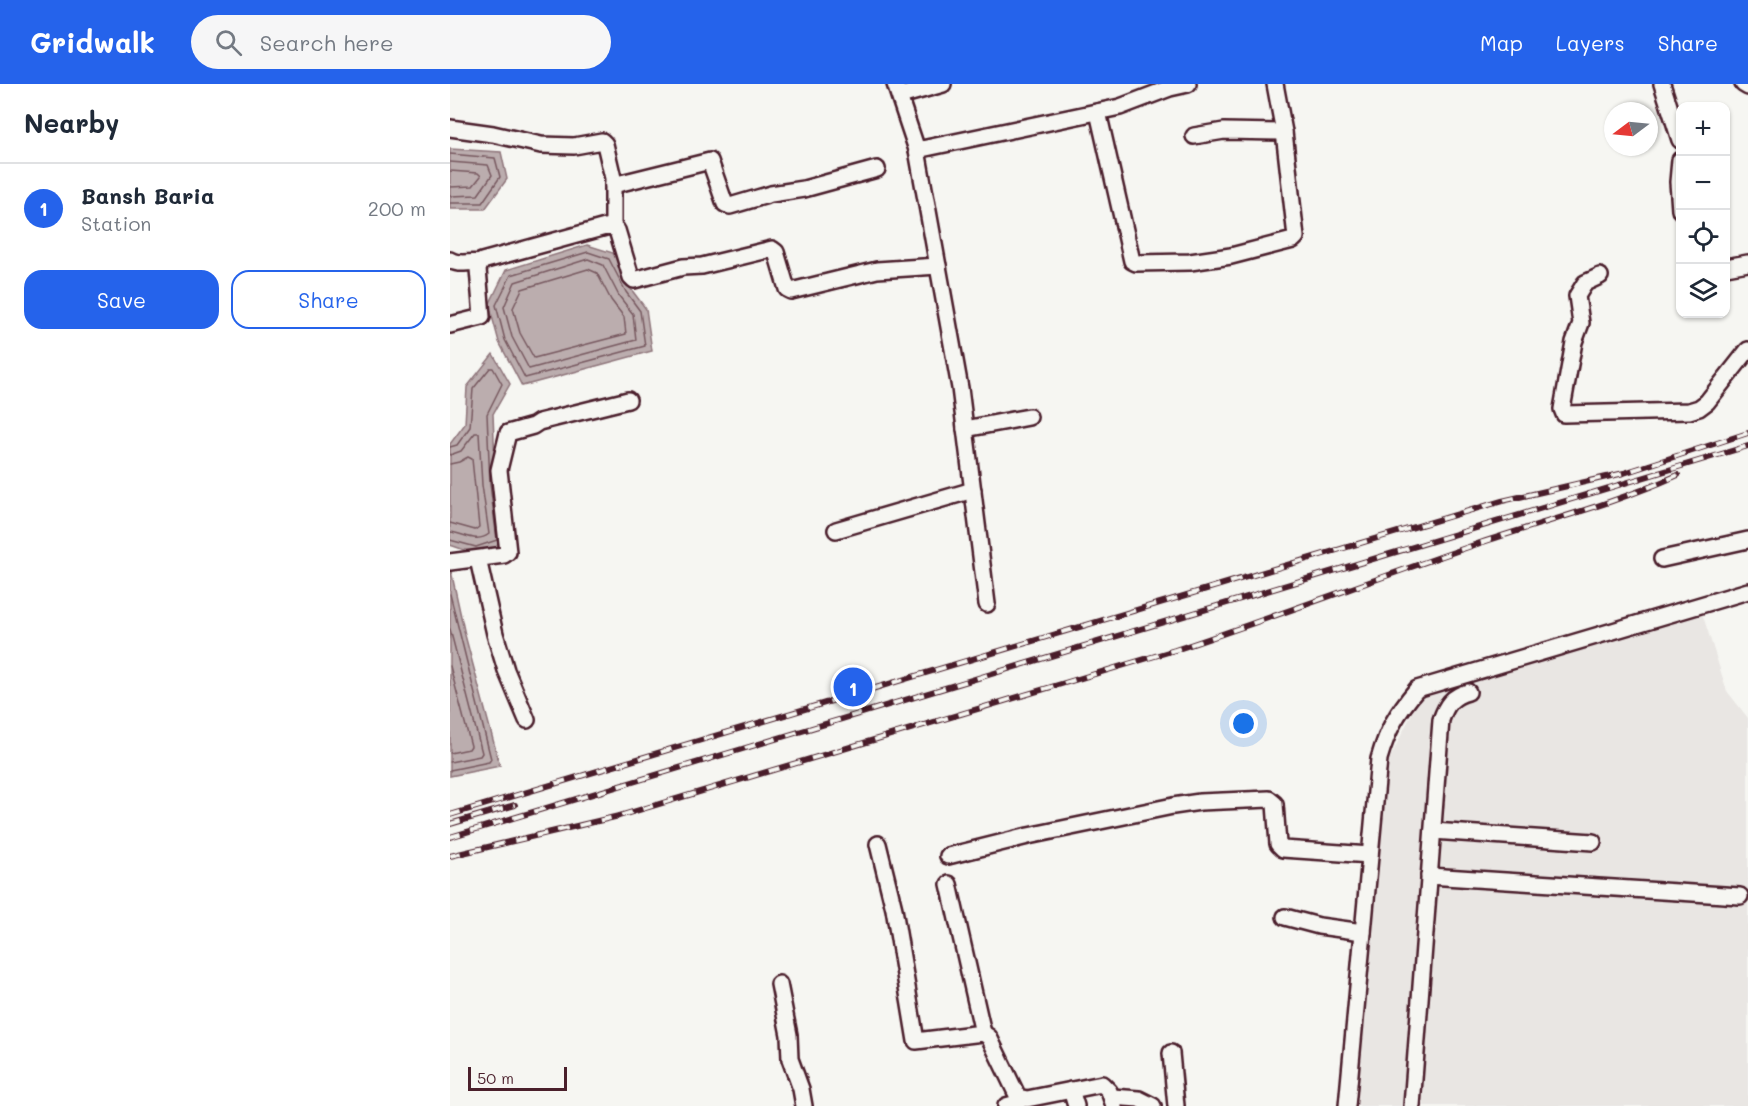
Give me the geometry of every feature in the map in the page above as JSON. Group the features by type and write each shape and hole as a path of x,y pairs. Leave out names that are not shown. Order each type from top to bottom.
{"street":[{"path":"943,84 897,90 917,150 960,388 987,604"},
{"path":"917,150 1120,107 1170,86 1188,84"},
{"path":"1098,112 1130,256 1136,263 1190,262 1293,240 1296,232 1284,132 1275,84"},
{"path":"1662,84 1676,128"},
{"path":"1743,84 1748,87"},
{"path":"450,128 551,146 574,146 602,141 605,144 614,185 613,227"},
{"path":"1194,136 1224,131 1284,132"},
{"path":"614,185 710,161 725,204 730,206 878,169"},
{"path":"450,260 458,263 480,263 609,226 617,230 631,277 634,280 683,267 702,266 772,249 776,252 787,290 791,291 877,270 938,266"},
{"path":"450,324 482,316 478,269 480,263"},
{"path":"1730,266 1748,263"},
{"path":"1600,276 1585,283 1577,296 1581,323 1572,352 1562,409 1564,414 1689,411 1699,408 1707,402 1748,350"},
{"path":"450,562 504,555 509,549 499,473 508,433 539,422 628,400"},
{"path":"965,429 1029,417"},
{"path":"836,530 973,490"},
{"path":"1662,559 1748,540"},
{"path":"478,559 495,634 506,670 527,720"},
{"path":"1347,1106 1379,759 1397,713 1417,688 1748,591"},
{"path":"1412,1106 1441,720 1444,709 1452,699 1468,692"},
{"path":"948,856 1028,836 1200,801 1269,799 1275,804 1278,844 1283,849 1370,855"},
{"path":"1433,831 1593,842"},
{"path":"878,844 894,909 916,1041 983,1033 989,1037 1018,1097 1022,1099 1027,1100 1102,1084 1107,1087 1113,1102 1139,1099 1153,1106"},
{"path":"1429,876 1740,896"},
{"path":"949,884 983,1033"},
{"path":"1285,917 1319,926 1363,932"},
{"path":"779,984 789,1035 790,1059 800,1082 804,1106"},
{"path":"1171,1053 1176,1106"},
{"path":"1071,1090 1076,1106"},
{"path":"1006,1106 1022,1099"}],"shaded area":[{"path":"1702,613 1727,691 1748,718 1748,1106 1354,1106 1387,764 1421,695"}],"water":[{"path":"450,149 501,152 507,179 485,209 450,209"},
{"path":"587,245 613,253 631,289 646,309 652,351 522,386 499,342 489,305 506,270"},
{"path":"493,354 510,384 493,414 495,465 504,546 476,554 450,545 450,444 465,424 467,387"},
{"path":"450,566 465,635 500,766 450,776"}],"railway":[{"path":"450,815 1502,501 1624,473 1748,433"},
{"path":"450,837 1748,446"},
{"path":"450,856 619,816 1175,650 1480,543 1605,503 1678,475"},
{"path":"450,824 515,805"}],"place":[{"name":"Bansh Baria","path":"853,687"}]}
